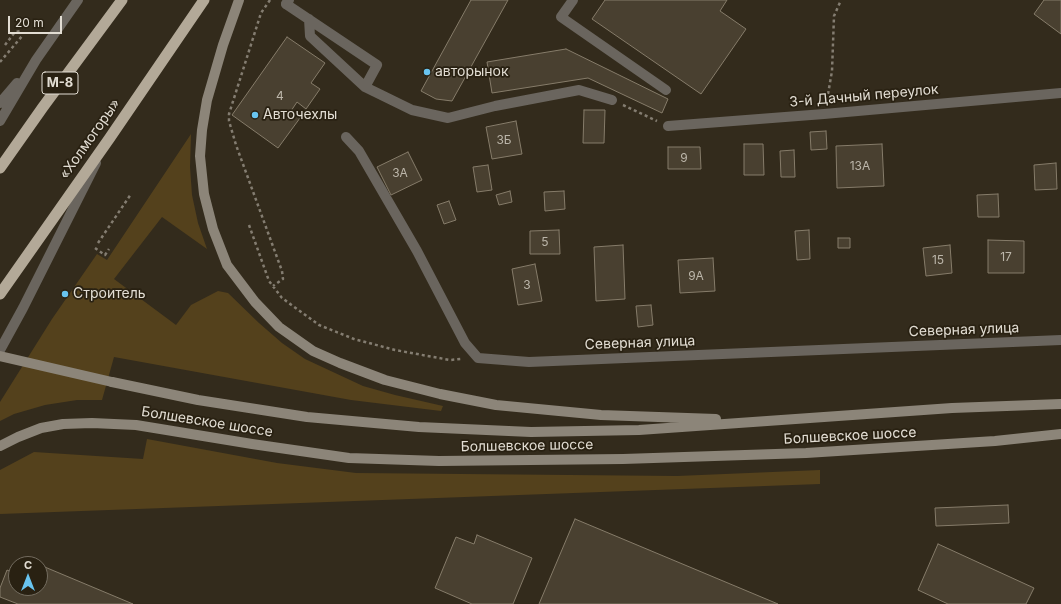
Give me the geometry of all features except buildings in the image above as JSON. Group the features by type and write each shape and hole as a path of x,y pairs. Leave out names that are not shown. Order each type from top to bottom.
{"highway":[{"name":"М-8","path":"0,168 43,106 122,0"},
{"name":"«Холмогоры»","path":"0,294 204,0"}],"main road":[{"path":"239,0 223,45 203,122 200,156 204,194 213,229 227,265 255,302 279,326 313,351 385,380 440,394 496,405 601,415 768,421"},
{"path":"0,356 198,400 307,416 419,427 531,432 631,430 952,408 1061,404"},
{"name":"Болшевское шоссе","path":"0,446 41,428 63,424 92,423 136,425 349,458 439,461 623,459 806,453 995,441 1061,434"}],"street":[{"path":"0,121 36,60 78,0"},
{"path":"573,0 561,17 666,90"},
{"path":"287,2 309,19 377,64 365,87"},
{"path":"309,19 310,36 365,87 412,110 448,118 495,106 579,90 612,100"},
{"path":"0,103 36,60"},
{"name":"3-й Дачный переулок","path":"668,126 1061,93"},
{"path":"346,137 359,151 418,251 465,343 478,358"},
{"path":"0,350 109,139"},
{"name":"Северная улица","path":"478,358 529,362 1061,340"}],"path":[{"path":"270,0 261,13 229,114 229,121 236,145 282,271 283,279 273,286"},
{"path":"824,114 832,71 834,16 841,0"},
{"path":"0,62 22,33 15,32 4,44"},
{"path":"612,100 668,126"},
{"path":"98,243 131,194"},
{"path":"249,226 269,281 282,298 319,325 354,339 395,350 450,360 478,358"},
{"path":"95,248 105,255 109,249"},
{"path":"276,278 278,283"}],"shaded area":[{"path":"191,134 190,167 192,195 198,223 207,249 162,217 114,279 176,325 191,305 218,291 228,293 282,343 305,359 363,386 443,406 441,411 351,400 114,357 102,400 77,400 45,405 14,414 0,421 0,402 52,319 97,254 107,260"},
{"path":"147,439 277,463 356,473 677,476 820,470 820,484 0,514 0,470 34,452 143,459"}],"place":[{"name":"авторынок","path":"427,72"},
{"name":"Авточехлы","path":"255,115"},
{"name":"Строитель","path":"65,294"}]}
